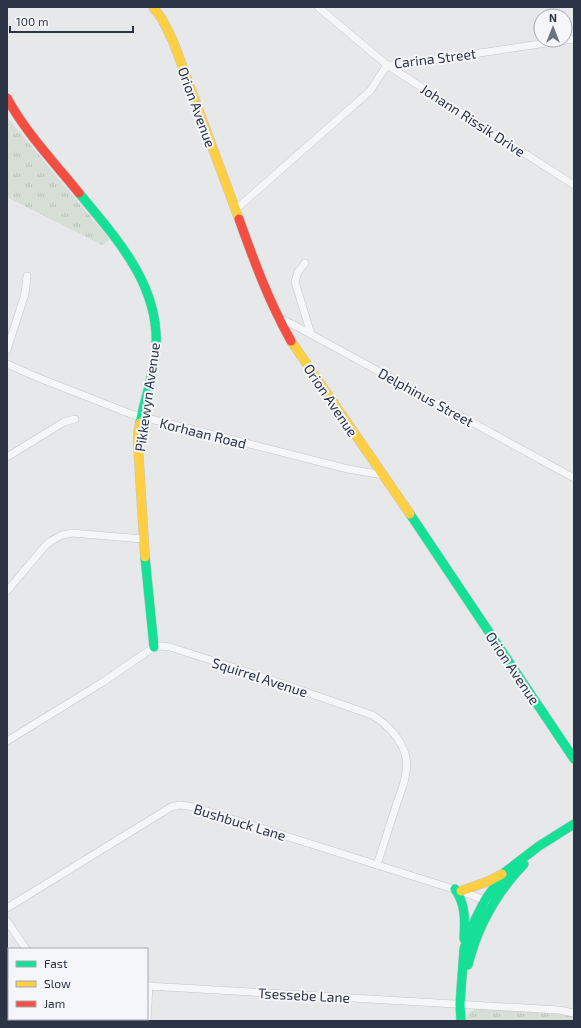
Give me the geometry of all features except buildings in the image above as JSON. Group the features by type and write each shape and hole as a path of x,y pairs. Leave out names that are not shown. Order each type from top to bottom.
{"street":[{"name":"Orion Avenue","path":"153,7 162,19 173,41 258,272 278,318 294,345 574,759"},
{"name":"Johann Rissik Drive","path":"318,7 387,65 574,185"},
{"name":"Carina Street","path":"235,210 370,91 387,65 408,65 423,61 574,39"},
{"name":"Pikkewyn Avenue","path":"7,98 18,117 35,140 123,246 148,289 153,312 156,338 152,369 138,439 138,468 143,539 154,647"},
{"path":"305,263 298,272 295,282 311,334"},
{"path":"7,350 25,294 27,276"},
{"name":"Delphinus Street","path":"278,318 311,334 574,478"},
{"name":"Korhaan Road","path":"7,364 110,407 142,417 348,470 383,475"},
{"path":"7,457 64,422 76,419"},
{"path":"7,591 45,546 62,535 86,533 143,539"},
{"path":"7,741 102,682 154,647"},
{"name":"Squirrel Avenue","path":"154,647 170,647 251,673 366,713 384,722 404,749 407,767 376,865"},
{"name":"Bushbuck Lane","path":"7,908 171,807 180,805 194,807 458,890 488,902"},
{"path":"463,1004 464,905 458,890 489,881 505,872 532,850 574,824"},
{"path":"461,1018 472,947 488,902 500,891 522,865 541,849 545,843"},
{"path":"464,949 473,924 488,902 505,872"},
{"path":"7,921 25,948"},
{"name":"Tsessebe Lane","path":"148,986 560,1010 574,1013"}],"green space":[{"path":"7,117 110,240 102,245 7,197"},
{"path":"478,1008 565,1013 574,1016 574,1021 465,1021 470,1012"}],"traffic: fast":[{"path":"79,193 121,245 143,283 151,304 155,325 156,348 140,423"},
{"path":"410,514 574,759"},
{"path":"145,557 154,647"},
{"path":"461,1021 460,1004 464,949 473,924 485,900 505,872 539,846 574,824"},
{"path":"468,965 477,936 489,910 505,886 524,864"},
{"path":"455,889 459,895 463,907 464,939"}],"traffic: slow":[{"path":"153,7 162,19 173,41 239,219"},
{"path":"291,341 410,514"},
{"path":"140,423 138,445 145,557"},
{"path":"461,891 489,881 502,874"}],"traffic: jam":[{"path":"7,98 41,147 79,193"},
{"path":"239,219 256,266 291,341"}]}
